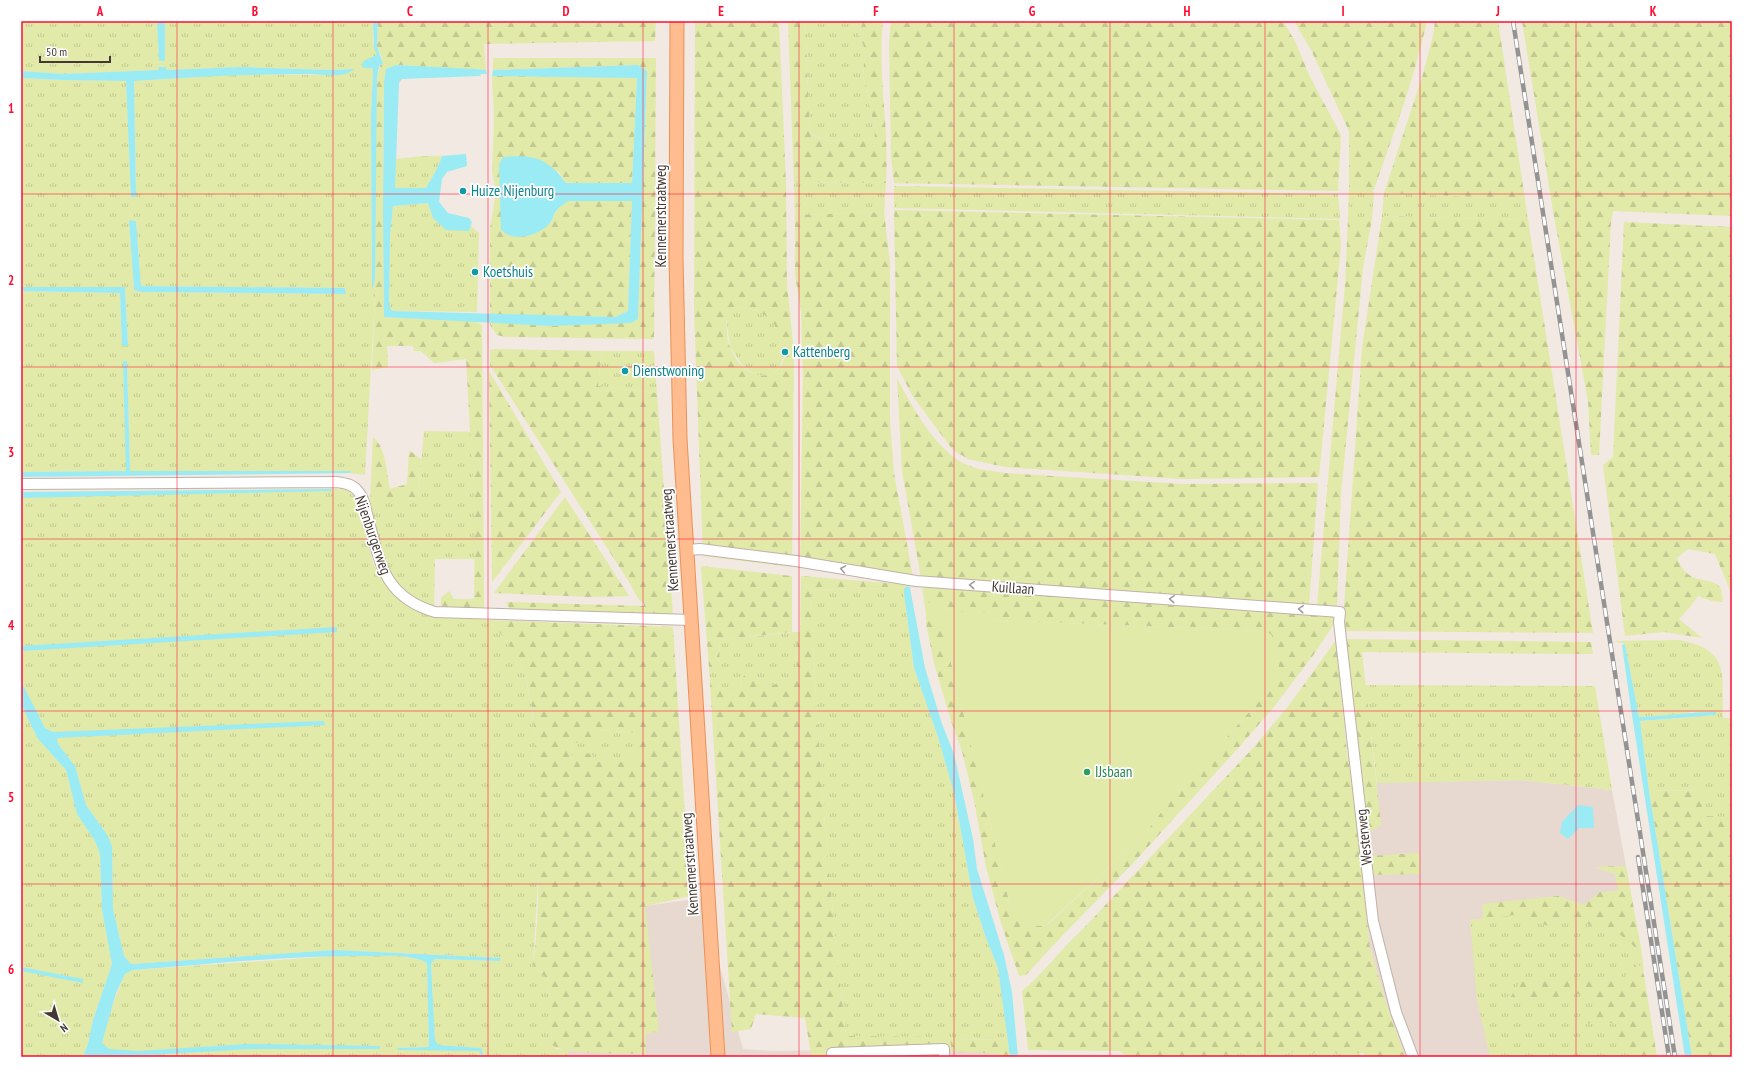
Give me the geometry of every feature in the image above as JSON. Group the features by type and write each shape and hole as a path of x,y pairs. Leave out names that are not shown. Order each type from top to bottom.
{"main road":[{"name":"Kennemerstraatweg","path":"677,21 677,345 680,439 694,550 691,620 718,1057"}],"street":[{"name":"Nijenburgerweg","path":"21,484 337,482 353,487 362,496 380,562 389,582 406,599 424,608 435,612 691,620"},
{"name":"Kuillaan","path":"694,550 796,561 916,581 1340,612"},
{"name":"Westerweg","path":"1340,612 1339,622 1374,921 1396,1012 1413,1057"},
{"path":"832,1055 944,1049 944,1057"}],"shaded area":[{"path":"1521,780 1612,790 1626,866 1655,1057 1405,1057 1387,1006 1370,948 1352,783"},
{"path":"701,898 743,1049 771,1051 1004,1048 1005,1057 568,1057 568,1050 645,1053 645,906"}],"green space":[{"path":"21,21 157,21 159,61 165,61 165,21 373,21 373,42 377,55 362,64 363,68 372,68 373,70 371,116 372,288 375,280 365,475 350,473 351,471 130,471 127,361 123,362 127,471 21,472 21,291 120,293 122,345 128,346 125,287 21,287 21,78 126,81 131,197 136,197 134,81 239,74 332,75 354,69 330,70 239,67 167,70 166,67 159,70 62,74 21,71","holes":["129,220 136,221 141,286 345,288 346,294 141,292 134,290"]},
{"path":"378,21 656,21 655,41 484,44 486,70 396,65 387,69 384,82 383,175 375,177 377,78 382,58 377,46"},
{"path":"695,21 779,21 786,184 787,284 794,353 792,567 703,556 694,311","holes":["744,307 768,317 778,330 784,345 784,358 780,368 771,374 761,375 750,372 739,363 730,347 727,336 726,316 733,310"]},
{"path":"788,21 805,21 810,133 816,137 830,141 868,139 874,147 875,130 863,75 865,50 859,34 863,21 883,21 882,82 887,163 886,183 794,182"},
{"path":"805,21 863,21 859,34 865,50 863,75 875,130 875,148 868,139 838,141 822,139 810,132"},
{"path":"891,21 1283,21 1296,43 1309,75 1341,135 1338,191 894,183 891,157 889,43"},
{"path":"1294,21 1427,21 1409,86 1373,192 1349,190 1349,131 1311,50"},
{"path":"1435,21 1498,21 1525,199 1384,193 1423,74 1433,36"},
{"path":"1522,21 1732,21 1732,216 1613,211 1611,222 1599,455 1591,455 1588,401 1553,211"},
{"path":"493,58 656,58 654,339 505,337 497,335 490,325 490,322 549,326 638,319 647,71 638,65 493,70"},
{"path":"492,76 637,77 632,183 566,183 558,171 506,234 518,236 529,234 551,223 556,211 568,200 632,201 628,311 615,317 490,314 490,229 496,191 492,171 494,119"},
{"path":"422,156 442,156 426,188 394,189 396,159"},
{"path":"383,175 383,210 375,213 375,177"},
{"path":"794,182 886,183 884,212 795,215"},
{"path":"894,186 1338,194 1340,219 894,208"},
{"path":"1349,190 1374,192 1372,219 1348,219"},
{"path":"1384,193 1525,199 1528,220 1382,216"},
{"path":"428,203 433,218 469,231 471,226 479,233 477,312 392,311 389,305 390,236 393,206"},
{"path":"383,210 384,317 476,321 482,325 484,610 441,607 441,598 449,591 454,599 474,599 475,517 466,359 434,363 421,351 414,351 413,346 387,346 388,367 372,370 375,295 375,213"},
{"path":"894,210 1339,220 1341,245 1319,477 1182,479 1005,467 968,459 953,450 912,395 897,366"},
{"path":"884,212 890,263 890,422 894,473 913,577 800,568 803,376 801,312 795,275 795,215"},
{"path":"1382,216 1528,220 1593,633 1345,631 1343,622 1362,348"},
{"path":"1348,219 1372,219 1363,268 1341,493 1337,607 1317,606 1345,285"},
{"path":"1624,222 1732,227 1732,595 1715,554 1688,549 1677,558 1682,568 1688,574 1700,580 1713,582 1721,589 1723,602 1712,601 1698,596 1679,619 1702,638 1664,632 1625,636 1603,465 1613,457"},
{"path":"744,307 766,314 777,327 785,340 786,350 780,367 772,374 758,376 744,368 730,347 726,316 733,310"},
{"path":"490,350 602,351 598,386 657,393 673,616 511,612 506,602 644,606 644,603 639,600 490,365"},
{"path":"602,351 654,351 657,393 598,386"},
{"path":"489,371 561,492 492,582"},
{"path":"897,378 917,414 934,438 954,457 965,464 980,469 1005,473 1182,484 1318,483 1309,605 921,578 902,471"},
{"path":"424,431 483,432 483,559 435,559 434,607 406,595 384,567 366,501 418,498"},
{"path":"373,437 378,442 383,454 390,489 407,484 409,450 421,459 418,498 370,501"},
{"path":"346,489 357,499 373,563 390,587 450,616 488,620 499,631 515,652 524,672 531,702 535,741 539,864 533,965 549,981 552,1045 556,1049 568,1050 568,1057 484,1057 481,1048 438,1045 435,1040 431,964 435,959 500,961 501,958 335,950 131,964 124,956 113,909 112,846 108,836 86,805 75,766 58,744 57,738 45,728 21,681 21,492"},
{"path":"565,497 629,596 588,597 494,593"},
{"path":"701,566 792,576 792,632 719,640 720,666 709,668"},
{"path":"801,576 900,584 896,588 811,590 816,702 834,925 846,1036 935,1037 942,1041 943,1046 830,1050 823,1057 813,1057 811,1054 805,1018 756,1014 751,1029 732,1032 710,684 718,684 729,695 740,692 742,678 745,675 750,675 762,683 772,685 797,675 796,632 800,632"},
{"path":"900,584 907,586 904,594 914,668 938,737 954,793 973,898 986,938 998,968 1008,1040 951,1039 952,1051 943,1046 846,1036 824,813 816,702 811,590 896,588"},
{"path":"922,586 1336,616 1336,621 1314,654 1273,708 1240,746 1136,860 1026,975 1019,976 1001,923 986,867 975,805 962,751 951,721 934,663 926,623 926,614 944,633 1012,913 1023,923 1036,926 1047,925 1142,837 1165,807 1279,678 1263,631 990,620 989,616 993,612 958,612 924,601"},
{"name":"IJsbaan","path":"924,601 958,612 993,612 993,616 989,616 990,620 1263,631 1271,634 1279,650 1279,678 1165,807 1142,837 1046,925 1036,926 1022,923 1012,913 944,634 926,614"},
{"path":"488,620 673,627 690,896 645,906 659,1031 646,1034 646,1054 582,1052 558,1048 552,1045 549,981 533,965 536,943 538,900 538,834 535,746 531,701 524,673 518,658 509,644","holes":["598,730 637,733 637,762 594,762 592,753 571,755 572,742 595,745"]},
{"path":"796,632 797,675 775,685 764,684 753,677 742,678 740,692 729,695 718,684 710,684 709,668 720,666 719,640"},
{"path":"1346,639 1591,642 1593,654 1362,652 1381,825 1375,829 1367,831"},
{"path":"1336,640 1347,753 1352,783 1370,948 1387,1006 1405,1057 1366,1057 1363,1053 1234,1052 1233,1057 1129,1057 1119,1051 1028,1050 1022,991 1045,969 1254,747 1290,704"},
{"path":"1680,640 1697,645 1708,651 1716,658 1720,667 1722,677 1723,718 1732,718 1732,817 1704,817 1700,790 1649,791 1640,721 1715,715 1692,712 1684,714 1639,717 1625,644 1614,641"},
{"path":"1365,685 1595,686 1612,790 1521,780 1377,783"},
{"path":"21,704 38,739 66,770 77,814 95,841 100,854 102,910 112,964 93,1020 88,1044 83,1057 21,1057"},
{"path":"597,730 637,733 637,762 593,762 571,755 572,742"},
{"path":"1700,790 1704,816 1732,817 1732,1057 1692,1057 1649,791"},
{"path":"1419,853 1420,874 1372,875 1370,856"},
{"path":"1626,866 1642,953 1617,932 1594,928 1568,911 1549,926 1514,915 1483,919 1482,904 1558,896 1584,905 1600,892 1618,891 1615,874 1594,867"},
{"path":"1568,911 1594,928 1617,932 1642,953 1644,975 1638,963 1623,978 1520,982 1507,1003 1595,991 1593,1006 1588,1023 1616,1023 1642,1054 1642,1057 1490,1057 1477,1000 1470,920 1514,915 1549,926"},
{"path":"336,956 396,956 408,957 427,963 429,1047 398,1048 479,1051 482,1057 99,1057 113,1004 125,974 133,970"},
{"path":"1638,963 1644,975 1657,1057 1642,1057 1642,1054 1618,1049 1616,1023 1588,1023 1589,1010 1593,1006 1595,992 1507,1003 1520,982 1623,978"},
{"path":"950,1039 1008,1040 1010,1057 1001,1057 1000,1054 952,1051"},
{"path":"1233,1052 1360,1053 1360,1057 1233,1057"}],"water":[{"path":"157,21 165,21 165,61 159,61"},
{"path":"373,21 378,21 377,46 383,64 379,66 377,78 375,280 372,290 371,116 373,70 372,68 363,68 362,64 365,60 377,55 374,48"},
{"path":"396,65 476,69 486,70 487,74 481,74 480,76 402,79 399,83 395,188 426,188 442,156 466,154 467,166 447,172 442,179 439,202 448,213 469,218 472,222 469,231 446,230 433,218 428,203 393,206 390,236 389,305 392,311 615,317 628,311 632,201 568,201 557,210 550,223 538,232 532,235 519,237 512,236 501,230 499,165 503,157 531,157 546,163 553,168 566,183 632,183 637,78 492,76 493,70 638,65 647,71 638,319 631,323 549,326 384,317 384,82 386,69"},
{"path":"159,67 166,67 167,70 239,67 330,70 354,69 350,72 339,75 244,75 134,81 136,197 131,197 126,81 21,78 21,71 62,74 158,70"},
{"path":"129,220 136,221 141,286 345,288 346,294 141,292 134,290"},
{"path":"21,287 125,287 128,346 122,346 120,293 21,291"},
{"path":"123,361 127,361 130,471 351,471 350,473 21,477 21,472 126,471"},
{"path":"331,489 332,491 21,498 21,492"},
{"path":"907,586 910,587 925,668 942,724 954,754 973,839 977,869 1004,955 1012,992 1018,1057 1010,1057 998,968 986,938 973,898 954,793 938,737 914,668 904,594 904,589"},
{"path":"337,627 337,632 21,651 21,646"},
{"path":"1625,644 1639,717 1716,712 1716,715 1640,721 1649,791 1692,1057 1685,1057 1630,702 1622,645"},
{"path":"21,681 45,728 53,732 324,721 325,725 57,738 58,744 75,766 86,805 108,836 112,846 113,909 124,956 131,964 335,950 501,958 500,961 435,959 431,964 435,1040 438,1045 481,1048 484,1057 482,1057 479,1051 398,1050 397,1048 429,1047 427,963 414,958 399,956 340,956 281,958 133,970 125,974 116,993 102,1043 109,1049 138,1051 248,1044 380,1046 380,1049 249,1049 137,1056 83,1057 88,1044 93,1020 112,964 102,910 100,854 95,841 77,814 66,770 38,739 21,704"},
{"path":"1578,805 1593,807 1594,828 1579,828 1568,839 1560,833 1562,822"},
{"path":"21,967 83,979 83,983 21,971"}],"railway":[{"path":"1513,21 1675,1057"},
{"path":"1638,857 1669,1057"}],"place":[{"name":"Huize Nijenburg","path":"463,191"},
{"name":"Koetshuis","path":"475,272"},
{"name":"Kattenberg","path":"785,352"},
{"name":"Dienstwoning","path":"625,371"},
{"name":"IJsbaan","path":"1087,772"}]}
